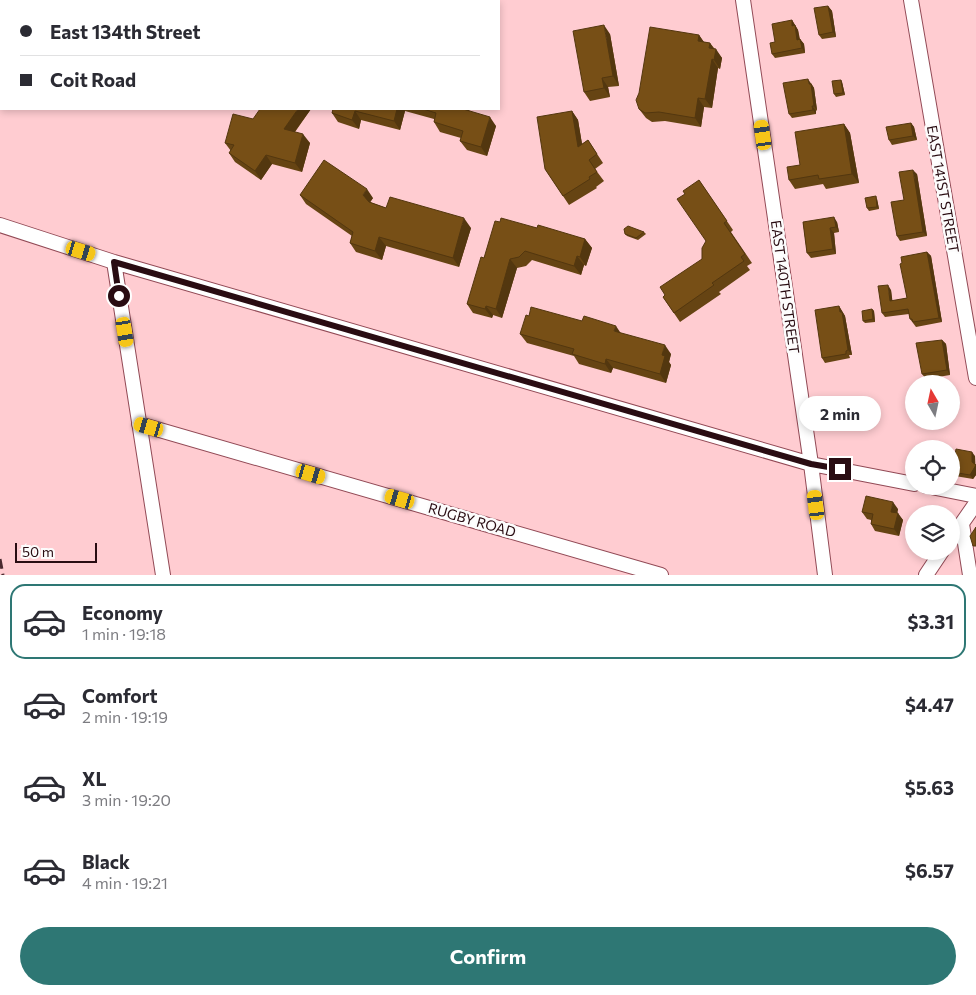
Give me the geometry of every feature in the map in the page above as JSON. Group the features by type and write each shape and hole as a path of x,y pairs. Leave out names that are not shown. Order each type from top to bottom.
{"street":[{"name":"EAST 140TH STREET","path":"743,0 811,464 825,575"},
{"name":"EAST 141ST STREET","path":"911,0 976,378"},
{"path":"0,225 114,262 811,464 905,482"},
{"path":"114,262 164,575"},
{"name":"RUGBY ROAD","path":"139,424 661,575"},
{"path":"960,493 976,496"},
{"path":"960,527 976,502"},
{"path":"962,524 970,575"},
{"path":"926,575 936,560"}],"building":[{"path":"828,6 833,32 819,35 814,8"},
{"path":"792,20 792,26 795,25 797,40 800,39 802,48 772,54 770,43 775,42 772,24"},
{"path":"604,25 613,76 602,78 604,88 584,92 573,31"},
{"path":"650,27 699,35 698,41 710,43 709,48 716,49 714,60 712,59 705,99 698,98 695,118 659,112 645,113 639,109 636,100 639,93"},
{"path":"808,79 809,84 811,84 813,110 789,114 783,83"},
{"path":"841,80 843,93 834,94 832,81"},
{"path":"259,110 297,110 284,129 303,134 295,163 266,155 255,171 229,153 234,145 225,143 233,114 253,119"},
{"path":"333,110 397,110 394,121 355,111 352,120 332,113"},
{"path":"426,110 466,110 490,117 481,147 460,141 463,131 434,122 436,113"},
{"path":"572,111 578,147 588,140 597,154 589,160 597,172 589,177 590,179 563,196 545,169 537,117"},
{"path":"911,123 913,136 889,140 886,127"},
{"path":"844,124 852,174 819,179 818,175 789,180 787,167 800,165 795,132"},
{"path":"324,160 367,189 363,195 369,202 386,208 390,197 464,218 453,258 379,237 375,251 350,243 353,232 300,195"},
{"path":"913,170 923,232 897,236 891,202 904,200 899,172"},
{"path":"699,180 727,221 724,223 745,254 741,257 744,261 674,313 663,297 665,295 660,287 702,259 702,248 706,241 677,199 685,194 683,191"},
{"path":"876,196 877,207 867,208 865,198"},
{"path":"834,217 836,227 830,228 833,249 807,253 803,222"},
{"path":"501,218 537,228 538,225 585,239 580,257 577,256 574,266 525,251 519,257 510,259 496,309 486,306 485,309 467,304 481,257 484,258 495,221 500,222"},
{"path":"628,226 644,232 636,238 625,234 624,229"},
{"path":"927,252 939,318 913,322 910,319 908,309 882,313 878,286 888,285 890,301 907,298 900,264 902,263 901,257"},
{"path":"839,306 840,312 842,312 848,350 846,354 822,358 815,310"},
{"path":"531,307 582,321 584,316 616,326 614,331 665,345 662,355 665,356 660,374 606,359 605,364 572,354 574,349 520,334 526,315 529,316"},
{"path":"872,309 873,319 863,321 862,311"},
{"path":"942,340 947,370 922,374 916,343"},
{"path":"960,450 972,452 972,462 976,465 970,475 960,473"},
{"path":"866,496 893,502 891,512 898,513 894,529 871,524 873,514 862,512"},
{"path":"976,527 976,546 973,546 970,536"}],"railway":[{"path":"0,559 3,575"}],"route":[{"path":"119,296 114,262 811,464 840,469"}]}
